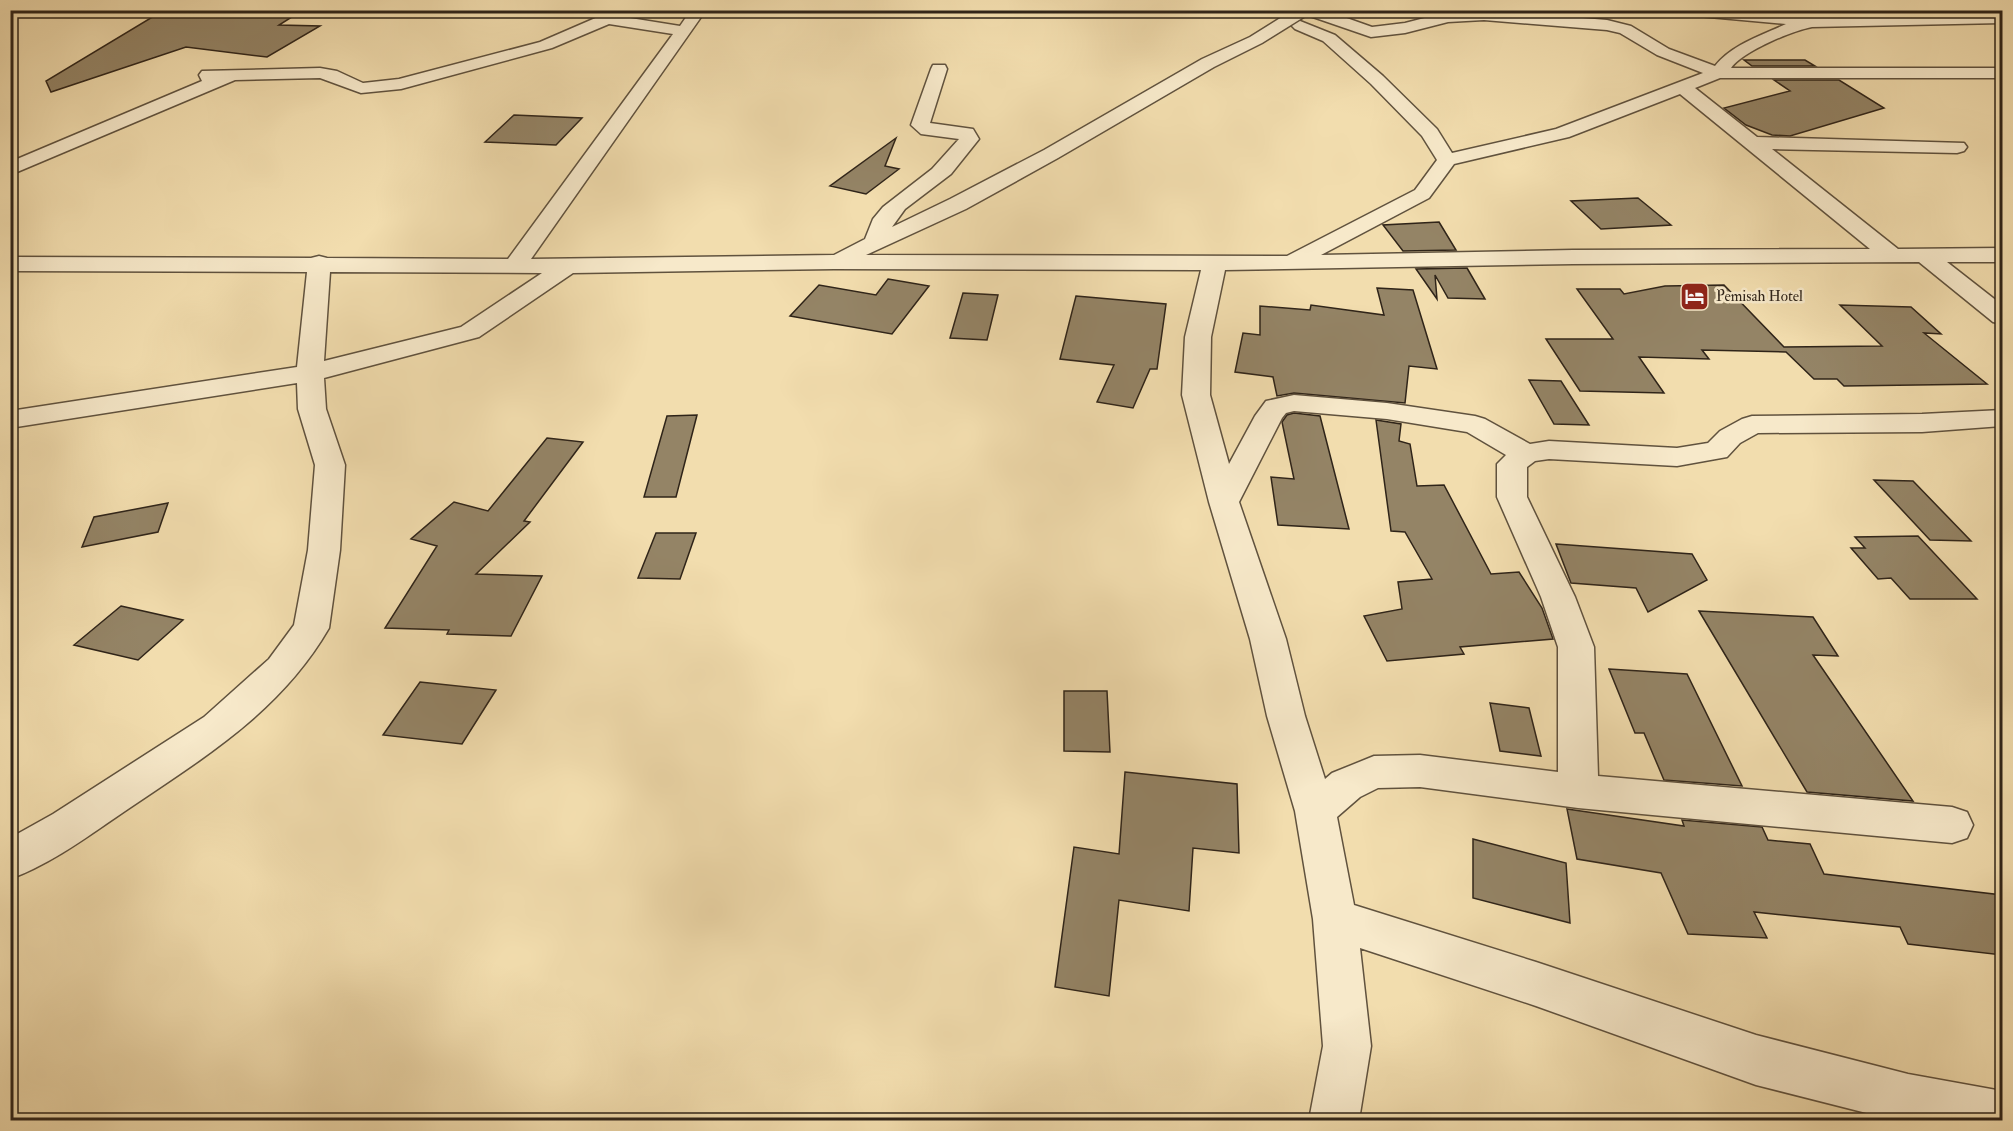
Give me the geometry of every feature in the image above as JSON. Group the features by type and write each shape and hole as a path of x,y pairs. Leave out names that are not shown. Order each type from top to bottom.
{"street":[{"path":"187,74 210,78 231,75 320,73 331,75 361,88 402,84 461,66 546,45 628,10"},
{"path":"515,265 699,10"},
{"path":"834,262 968,199 1306,10 1371,32"},
{"path":"1677,10 1812,22 2002,16"},
{"path":"1996,10 2002,16"},
{"path":"1329,38 1405,28 1448,17 1481,13 1616,26 1663,52 1718,73"},
{"path":"608,19 682,31"},
{"path":"1287,21 1329,38 1377,80 1430,133 1447,160"},
{"path":"1718,73 1728,60 1746,49 1794,26 1812,22"},
{"path":"875,243 878,228 886,215 901,199 934,178 959,155 969,139 966,133 928,130 920,126 939,69"},
{"path":"1287,263 1422,194 1447,160 1562,133 1718,73 2002,73"},
{"path":"10,169 182,97 210,78"},
{"path":"1681,86 1893,256"},
{"path":"1752,143 1957,147"},
{"path":"10,264 319,263 568,266 834,262 1287,263 1402,259 2002,255"},
{"path":"1925,256 2002,317"},
{"path":"10,860 68,827 218,728 282,669 311,628 324,550 330,465 312,409 310,373 319,263"},
{"path":"1213,263 1213,278 1198,337 1196,395 1224,502 1268,639 1286,716 1315,811 1335,919 1347,1046 1334,1120"},
{"path":"10,420 310,373 470,332 568,266"},
{"path":"1224,502 1269,416 1276,407 1294,404 1387,411 1475,424 1526,454"},
{"path":"1578,791 1576,647 1558,597 1512,497 1512,464 1526,454 1549,450 1677,457 1717,451 1730,436 1752,425 1922,423 2002,418"},
{"path":"1315,811 1347,785 1374,772 1420,771 1578,791 1952,825"},
{"path":"1335,919 1536,984 1756,1060 1908,1099 2002,1116"}],"building":[{"path":"164,10 303,10 279,25 320,26 267,57 186,47 51,92 46,81"},
{"path":"1744,60 1805,60 1815,66 1752,66"},
{"path":"1774,80 1839,80 1884,108 1790,136 1772,135 1746,125 1724,108 1790,91"},
{"path":"514,115 582,118 556,145 485,142"},
{"path":"896,138 885,166 899,169 866,194 830,186"},
{"path":"1638,198 1671,225 1601,229 1571,201"},
{"path":"1439,222 1456,250 1403,251 1383,225"},
{"path":"1467,268 1485,299 1448,298 1435,275 1437,299 1416,269"},
{"path":"888,279 929,286 892,334 790,316 819,285 876,295"},
{"path":"1724,285 1784,347 1882,346 1840,305 1911,307 1941,334 1924,333 1987,384 1844,386 1837,379 1814,379 1786,352 1702,350 1709,359 1639,357 1664,393 1580,391 1546,339 1613,339 1577,289 1620,289 1624,294 1665,286"},
{"path":"1377,288 1413,290 1437,369 1409,366 1405,403 1294,393 1277,396 1273,377 1235,372 1243,333 1260,335 1260,306 1310,310 1311,305 1384,315"},
{"path":"963,293 998,295 987,340 950,338"},
{"path":"1076,296 1166,304 1157,369 1150,369 1133,408 1097,402 1114,365 1060,359"},
{"path":"1529,380 1561,381 1589,425 1554,424"},
{"path":"1294,413 1320,416 1349,529 1278,525 1271,477 1294,479 1282,422 1287,415"},
{"path":"697,415 676,497 644,497 667,416"},
{"path":"1376,420 1401,424 1399,441 1410,444 1417,486 1444,485 1491,574 1519,572 1542,608 1553,639 1460,647 1464,654 1387,661 1364,616 1402,609 1398,582 1432,579 1405,532 1391,531"},
{"path":"547,438 583,442 524,521 530,522 476,574 542,576 511,636 447,634 449,630 385,628 437,546 411,539 454,502 488,511"},
{"path":"1874,480 1913,481 1971,541 1930,540"},
{"path":"168,503 158,532 82,547 94,517"},
{"path":"656,533 696,533 680,579 638,578"},
{"path":"1918,536 1977,599 1910,599 1891,578 1878,579 1851,548 1865,548 1855,537"},
{"path":"1556,544 1692,554 1707,580 1648,612 1636,588 1571,583"},
{"path":"121,606 183,620 138,660 74,645"},
{"path":"1699,611 1813,617 1838,656 1813,655 1913,801 1807,792"},
{"path":"1609,669 1687,674 1742,786 1664,780 1644,733 1635,733"},
{"path":"420,682 496,690 462,744 383,735"},
{"path":"1064,691 1107,691 1110,752 1064,751"},
{"path":"1490,703 1529,708 1541,756 1500,751"},
{"path":"1125,772 1237,784 1239,853 1193,848 1189,911 1119,900 1109,996 1055,987 1074,847 1119,854"},
{"path":"1567,809 1684,826 1682,820 1762,827 1768,840 1810,844 1824,874 2002,895 2002,955 1908,944 1900,927 1754,912 1767,938 1688,934 1661,873 1577,859"},
{"path":"1473,839 1566,863 1570,923 1473,898"}],"place":[{"name":"Pemisah Hotel","path":"1695,296"}]}
